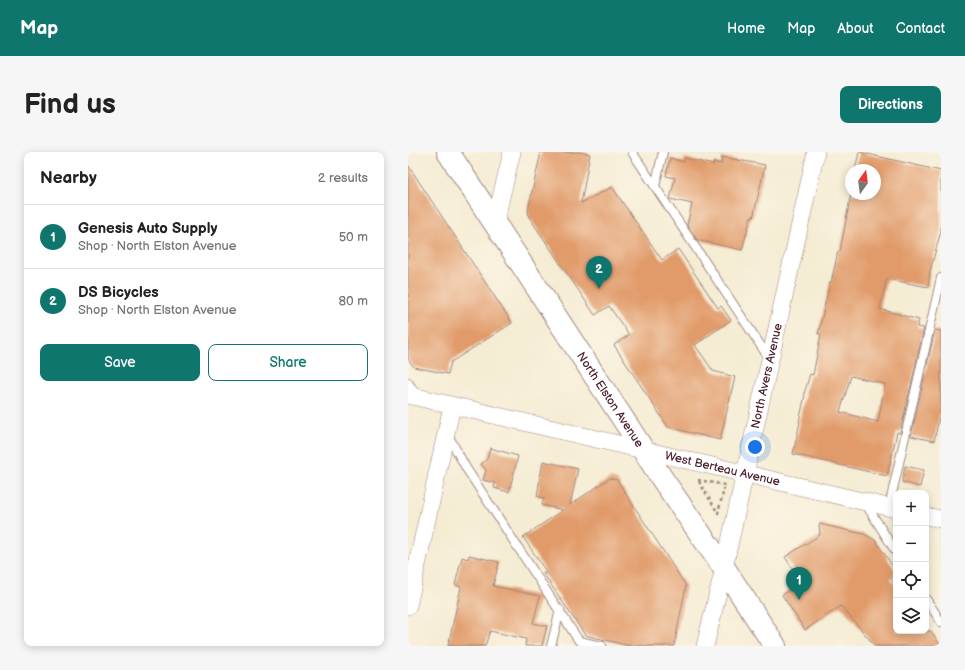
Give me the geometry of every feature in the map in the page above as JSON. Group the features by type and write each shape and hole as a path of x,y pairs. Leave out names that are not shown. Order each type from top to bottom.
{"main road":[{"name":"North Elston Avenue","path":"448,152 663,480 724,568 775,646"}],"street":[{"path":"495,222 512,152"},
{"name":"North Avers Avenue","path":"705,646 724,568 816,152"},
{"name":"West Berteau Avenue","path":"413,396 892,508"},
{"path":"408,606 452,406"},
{"path":"929,517 941,519"}],"lane":[{"path":"632,152 770,359"},
{"path":"655,186 663,152"},
{"path":"892,508 941,278"},
{"path":"408,382 413,396"},
{"path":"446,433 466,468 560,610 578,641 602,646"},
{"path":"864,501 893,547"},
{"path":"929,604 941,622"},
{"path":"551,646 560,610"}],"path":[{"path":"698,480 725,485 718,513 706,494 698,480"}],"building":[{"path":"541,152 580,152 590,154 581,203 612,187 662,260 678,249 718,308 721,306 731,320 695,345 713,371 735,377 720,440 668,427 614,345 629,335 609,306 595,315 529,217 528,210"},
{"path":"859,152 941,171 941,231 930,271 928,287 887,279 880,309 919,320 917,327 924,328 900,433 897,432 887,476 793,454 804,394 810,374 813,375 821,334 818,334 838,251 840,251 850,200 881,200 881,164 856,164","holes":["851,376 885,384 878,422 840,412"]},
{"path":"722,157 765,165 753,218 751,217 742,250 697,240 687,225 692,204 670,199 675,178 666,176 670,158 684,162 685,158 713,165 714,162 721,164"},
{"path":"408,165 512,323 451,362 448,374 414,367 408,359"},
{"path":"935,330 941,331 941,409 934,441 911,436"},
{"path":"490,448 518,456 509,492 494,488 495,483 483,480 486,470 481,464 487,459"},
{"path":"543,461 578,469 570,505 610,478 617,480 686,586 674,646 630,646 585,635 543,573 547,573 523,537 563,510 542,505 544,498 537,496"},
{"path":"905,466 924,470 920,487 902,482"},
{"path":"819,524 864,534 875,540 893,567 893,576 891,579 893,582 893,634 929,634 929,631 931,631 941,646 875,646 841,606 805,630 782,595 801,581 785,557 820,535"},
{"path":"469,555 499,562 493,586 540,596 533,623 547,626 542,646 525,646 526,639 490,631 485,646 448,646 461,587 455,585 462,557 468,559"}],"place":[{"name":"DS Bicycles","path":"599,289"},
{"name":"Genesis Auto Supply","path":"799,600"}]}
